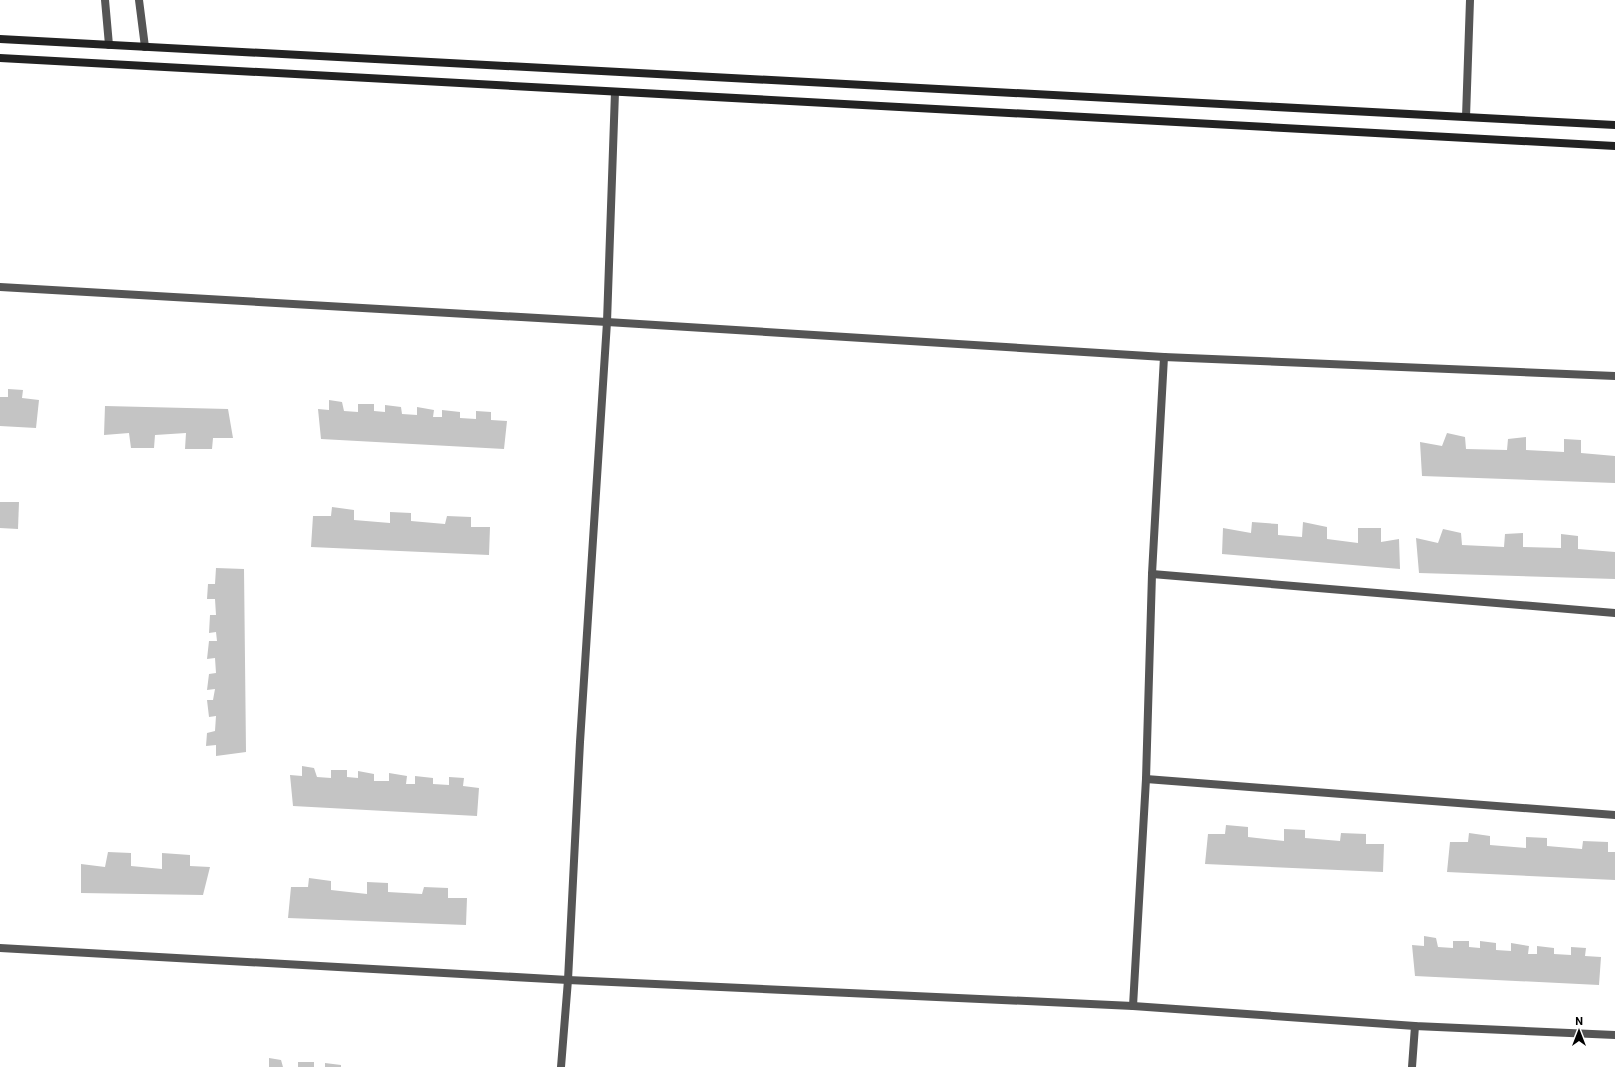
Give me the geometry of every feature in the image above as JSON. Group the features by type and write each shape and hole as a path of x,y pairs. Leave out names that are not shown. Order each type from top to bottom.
{"street":[{"path":"105,0 109,45"},
{"path":"140,0 145,47"},
{"path":"1466,117 1470,0"},
{"path":"0,39 1615,125"},
{"path":"0,58 1615,146"},
{"path":"561,1067 568,980 580,742 607,322 615,92"},
{"path":"0,288 607,322 1164,357 1615,376"},
{"path":"1134,1006 1146,779 1152,574 1164,357"},
{"path":"1152,574 1615,613"},
{"path":"1146,779 1615,815"},
{"path":"0,948 568,980 1134,1006 1415,1026 1615,1035"},
{"path":"1412,1067 1415,1026"}],"building":[{"path":"8,389 23,390 22,398 39,400 36,428 0,426 0,397 8,397"},
{"path":"329,400 342,402 344,411 358,412 358,404 374,404 374,411 385,412 385,405 401,407 402,414 417,415 417,407 434,410 433,417 442,417 442,410 460,412 460,418 476,419 476,411 491,412 491,420 507,421 504,449 321,439 318,409 329,410"},
{"path":"105,406 228,409 233,438 213,438 212,449 185,449 186,433 155,435 154,448 131,448 129,433 104,435"},
{"path":"1447,433 1465,437 1466,449 1507,450 1508,439 1526,437 1526,450 1564,452 1564,439 1581,440 1581,453 1615,456 1615,483 1422,476 1420,442 1442,446"},
{"path":"0,502 19,502 18,529 0,528"},
{"path":"332,507 354,510 354,520 390,523 390,512 411,513 411,521 445,524 447,516 471,517 471,527 490,527 489,555 311,547 313,516 331,516"},
{"path":"1252,522 1278,524 1278,535 1302,537 1303,522 1327,527 1327,539 1358,543 1358,528 1381,528 1381,542 1399,539 1400,569 1222,554 1223,528 1251,533"},
{"path":"1443,529 1461,533 1462,545 1504,547 1505,534 1523,533 1523,547 1561,548 1561,534 1578,536 1578,549 1615,552 1615,579 1419,573 1416,538 1438,543"},
{"path":"216,568 244,569 246,752 216,756 216,745 206,746 207,733 215,731 216,716 209,717 207,700 213,700 215,689 207,690 209,674 216,673 215,658 207,659 209,641 217,641 216,632 209,633 210,615 216,615 215,599 207,599 208,584 215,584"},
{"path":"302,766 314,768 317,777 331,778 331,770 347,770 347,777 358,778 358,771 374,774 374,781 389,781 389,773 407,776 406,784 415,784 415,776 433,778 433,784 449,785 449,777 464,778 463,786 479,788 477,816 293,806 290,775 302,776"},
{"path":"1226,825 1248,827 1248,837 1284,841 1284,829 1305,830 1305,838 1340,841 1341,833 1366,834 1366,844 1384,844 1383,872 1205,864 1208,834 1225,834"},
{"path":"1469,833 1490,836 1490,845 1526,848 1526,837 1547,838 1547,846 1582,849 1583,841 1608,842 1608,852 1615,852 1615,880 1447,872 1450,842 1468,842"},
{"path":"108,852 131,853 131,866 162,869 162,853 190,855 190,866 210,867 203,895 81,893 81,864 105,867"},
{"path":"309,878 331,881 331,890 367,894 367,882 388,883 388,892 422,894 424,887 448,888 448,898 467,898 466,925 288,918 291,887 308,887"},
{"path":"1424,936 1436,938 1438,947 1453,948 1453,941 1469,941 1469,947 1480,948 1480,941 1496,943 1496,950 1511,951 1511,943 1529,946 1528,954 1537,954 1537,946 1554,948 1554,954 1571,955 1571,947 1586,948 1585,956 1601,957 1599,985 1415,976 1412,945 1424,946"},
{"path":"269,1058 281,1060 283,1067 269,1067"},
{"path":"298,1062 314,1062 314,1067 298,1067"},
{"path":"325,1063 341,1065 341,1067 325,1067"}]}
